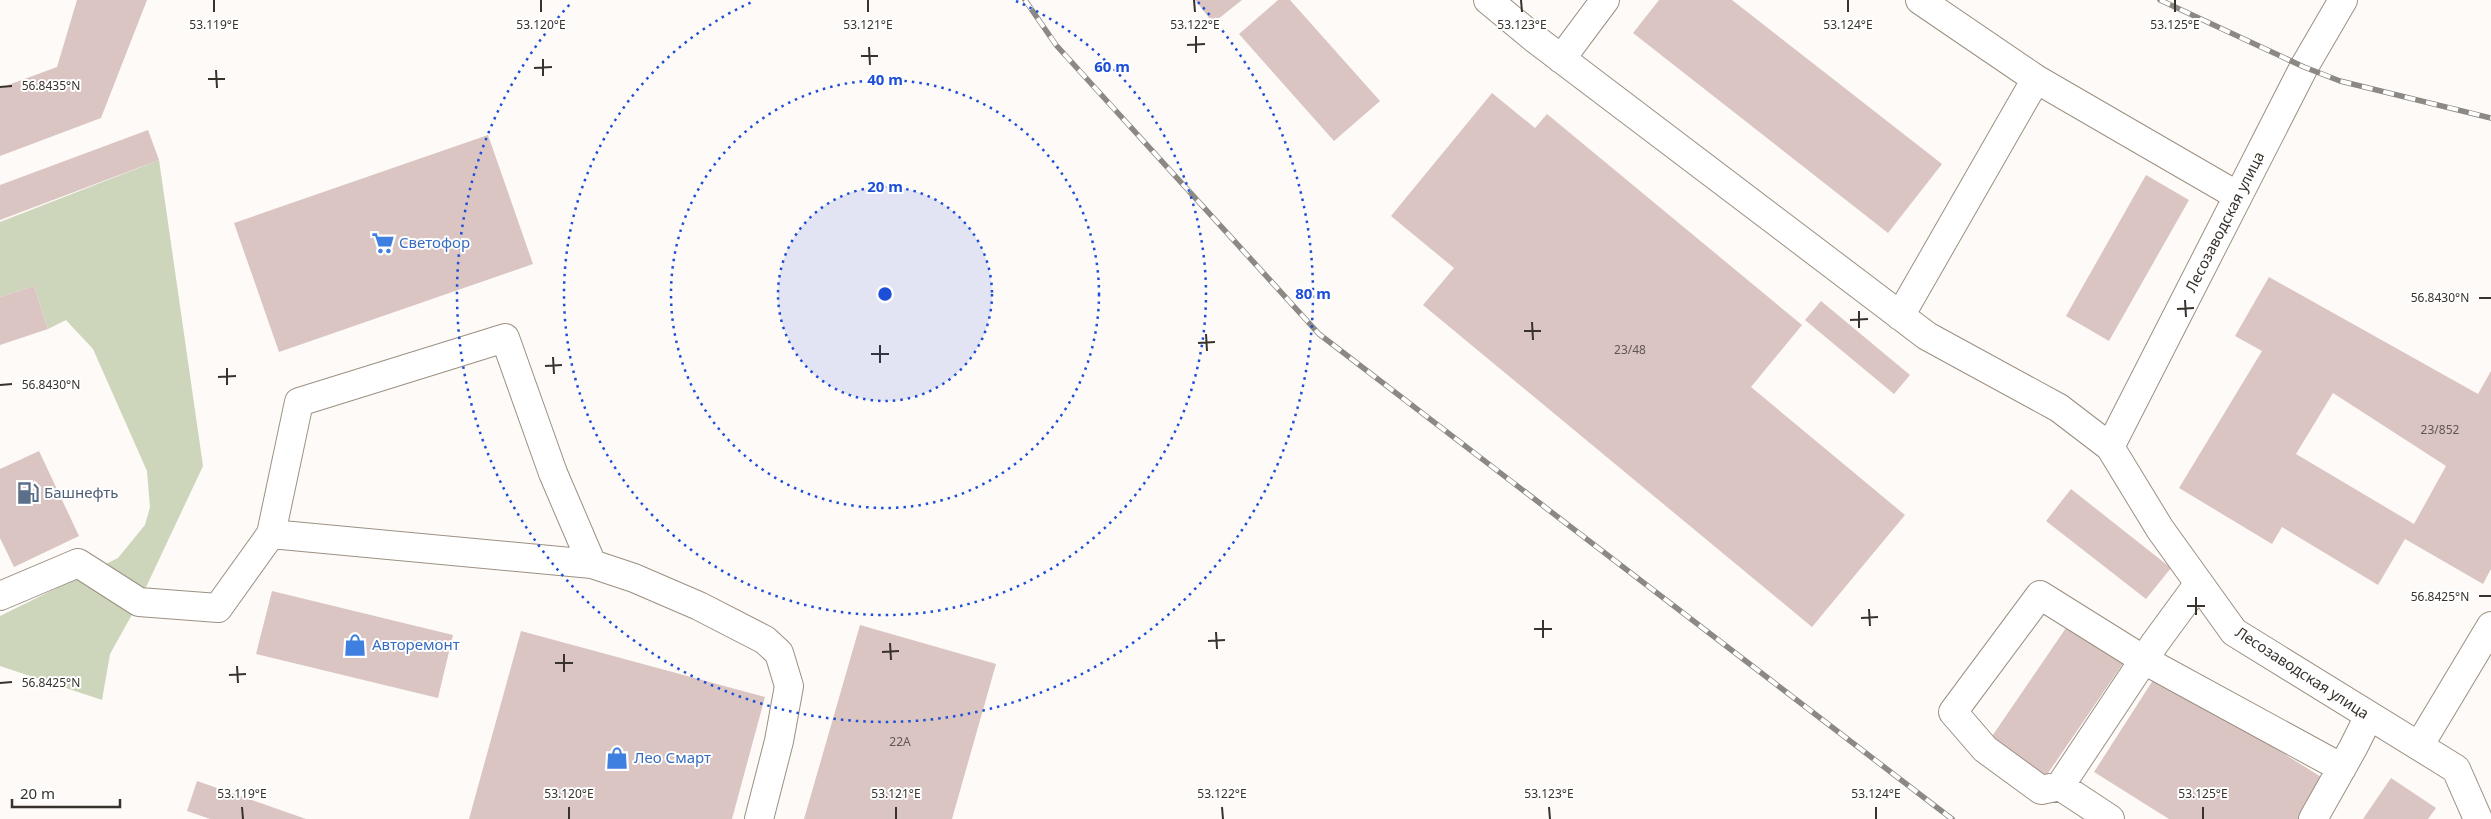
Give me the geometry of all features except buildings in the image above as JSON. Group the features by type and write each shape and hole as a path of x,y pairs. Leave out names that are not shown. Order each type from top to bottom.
{"lane":[{"path":"1488,0 1561,59 1927,336 2059,408 2110,447"},
{"path":"1561,59 1605,0"},
{"path":"1920,0 2036,79 2238,196"},
{"name":"Лесозаводская улица","path":"2343,0 2304,67 2110,447 2160,529 2234,632 2456,769 2478,819"},
{"path":"1900,316 2036,79"},
{"path":"0,596 78,563 139,602 218,608 270,534 299,402 505,338 553,473 592,564"},
{"path":"270,534 592,564 634,578 699,606 765,640 779,653 789,686 779,741 759,819"},
{"path":"2060,786 2144,660 2199,583"},
{"path":"2110,819 2060,786 2040,790 1984,749 1953,712 2040,595 2144,660 2342,768"},
{"path":"2419,746 2483,655 2491,626"},
{"path":"2313,819 2369,716"}],"green space":[{"path":"159,160 203,466 139,602 110,654 102,700 0,666 0,616 118,558 145,525 150,507 147,471 93,349 66,320 48,329 34,286 0,297 0,222"}],"railway":[{"path":"1025,0 1056,45 1319,334 1952,819"},
{"path":"2160,0 2304,67 2340,81 2491,118"}],"place":[{"name":"Светофор","path":"383,243"},
{"name":"Башнефть","path":"28,493"},
{"name":"Авторемонт","path":"355,645"},
{"name":"Лео Смарт","path":"617,758"}]}
